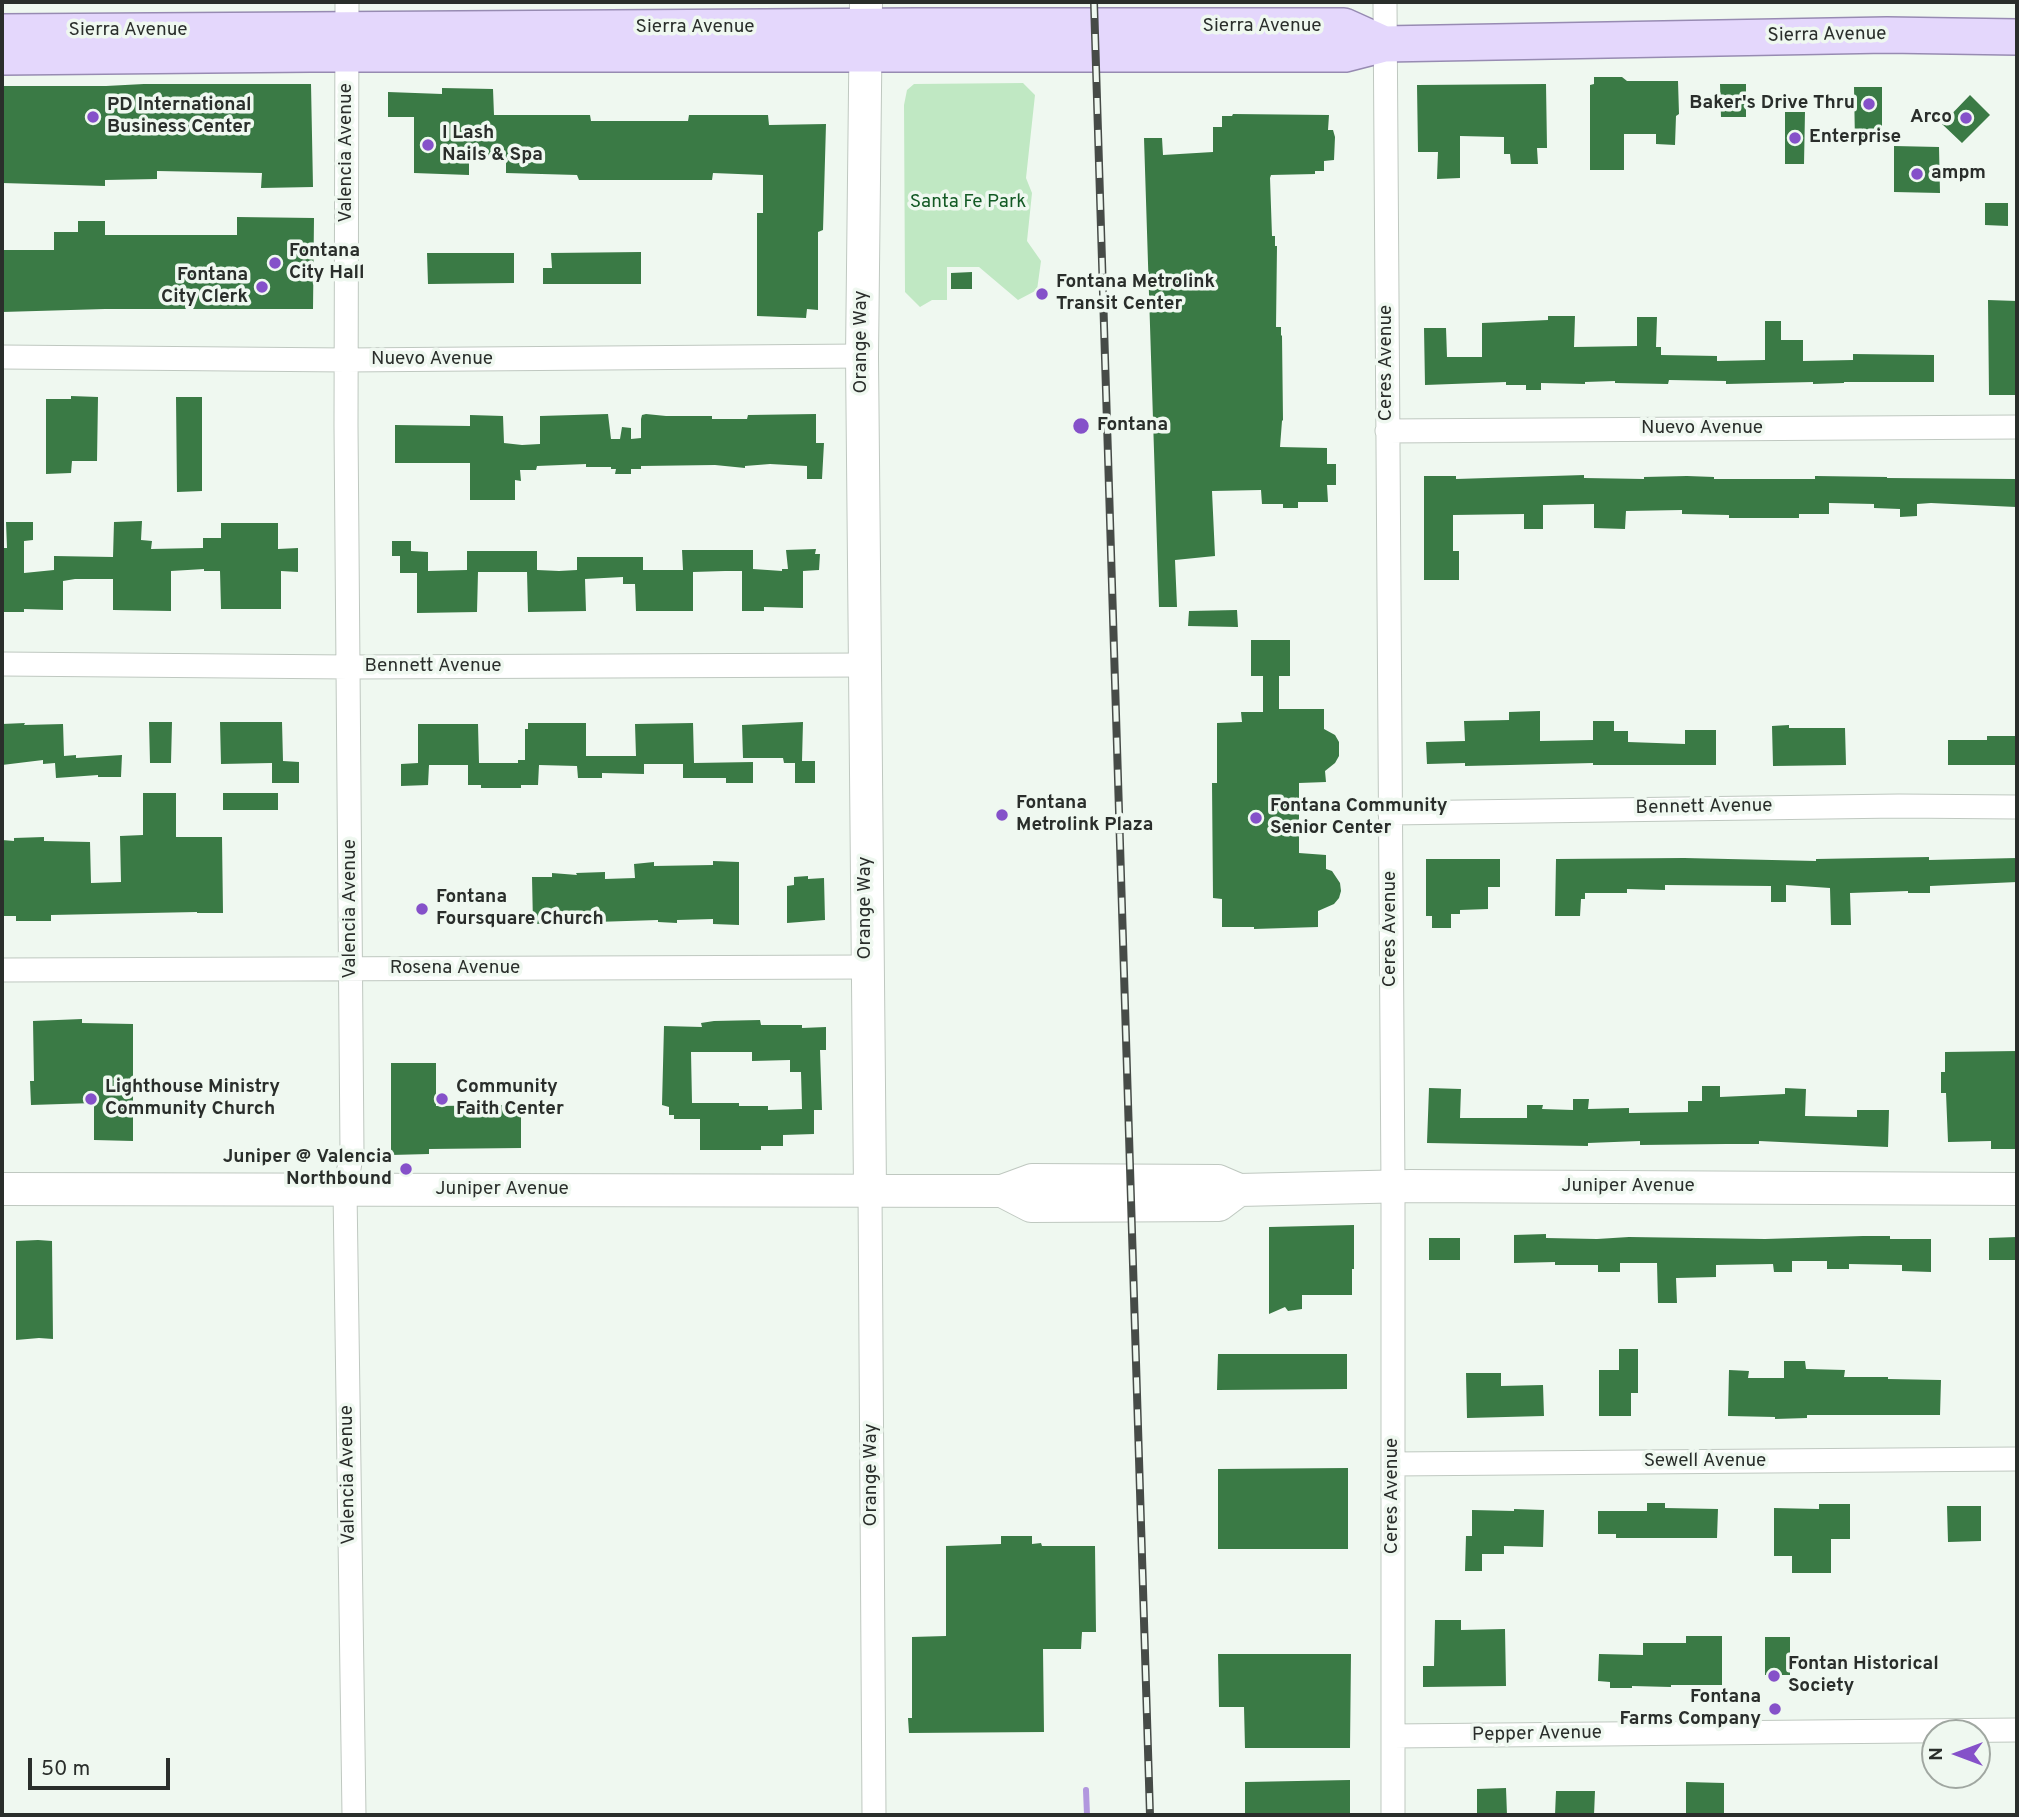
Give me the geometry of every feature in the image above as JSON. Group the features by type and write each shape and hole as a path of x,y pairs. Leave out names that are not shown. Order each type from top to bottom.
{"main road":[{"name":"Sierra Avenue","path":"2,32 347,28 866,28 1345,54 1384,44 1888,35 2017,37"},
{"name":"Sierra Avenue","path":"2,57 347,28"}],"street":[{"name":"Ceres Avenue","path":"1385,2 1393,1186 1392,1815"},
{"name":"Valencia Avenue","path":"347,28 346,360 352,1152 345,1190 354,1815"},
{"name":"Orange Way","path":"866,28 862,356 874,1815"},
{"name":"Nuevo Avenue","path":"2,356 346,360 862,356"},
{"name":"Nuevo Avenue","path":"1387,431 2017,427"},
{"name":"Bennett Avenue","path":"2,664 349,667 864,665"},
{"name":"Bennett Avenue","path":"1390,813 1899,806 2017,807"},
{"name":"Rosena Avenue","path":"2,970 867,967"},
{"name":"Juniper Avenue","path":"2,1189 1002,1191 1032,1180 1218,1181 1239,1190 1393,1186 2017,1189"},
{"name":"Sewell Avenue","path":"1393,1464 2017,1459"},
{"name":"Pepper Avenue","path":"1393,1736 2017,1730"}],"green space":[{"name":"Santa Fe Park","path":"1023,83 1035,95 1026,178 1032,193 1027,241 1041,261 1037,290 1018,300 979,267 947,267 947,300 932,300 920,307 905,292 904,105 907,90 914,84"}],"building":[{"path":"1594,77 1622,77 1627,81 1678,81 1679,114 1676,116 1675,145 1656,144 1656,134 1624,134 1624,170 1590,170 1590,85 1594,84"},
{"path":"311,84 313,187 261,188 262,173 157,171 157,179 105,180 105,186 2,183 2,86"},
{"path":"1546,84 1547,148 1537,148 1538,164 1511,164 1510,154 1504,154 1504,137 1460,136 1460,178 1437,179 1438,152 1418,152 1417,85"},
{"path":"1720,84 1746,84 1746,117 1721,117"},
{"name":"Baker's Drive Thru","path":"1854,87 1882,87 1882,143 1855,142"},
{"path":"442,88 493,89 494,115 590,115 591,121 688,121 689,115 768,115 769,125 826,124 823,230 818,232 818,310 807,309 806,318 757,316 757,213 763,213 763,175 713,173 712,180 579,180 577,175 506,173 506,158 469,158 469,175 414,173 414,117 388,117 388,92 442,94"},
{"path":"1970,95 1990,115 1962,143 1942,124"},
{"name":"Enterprise","path":"1785,112 1805,112 1804,164 1785,164"},
{"path":"1329,115 1328,130 1333,130 1335,137 1334,160 1324,161 1324,171 1315,171 1315,174 1271,175 1270,178 1272,236 1275,236 1277,246 1276,327 1281,327 1282,336 1283,420 1280,447 1327,448 1327,464 1336,464 1336,485 1327,485 1328,502 1298,502 1298,508 1283,508 1283,504 1262,504 1261,490 1212,491 1215,556 1175,560 1177,607 1159,607 1144,138 1162,138 1163,155 1213,152 1213,127 1222,127 1222,116"},
{"name":"ampm","path":"1894,146 1939,147 1940,193 1894,192"},
{"path":"1985,203 2008,203 2008,226 1985,225"},
{"path":"237,217 314,218 313,309 2,312 2,250 54,250 54,232 78,232 78,221 105,221 105,235 237,235"},
{"path":"641,252 641,284 543,284 543,268 552,268 551,253"},
{"path":"427,253 514,253 514,283 428,284"},
{"path":"972,272 972,289 951,289 951,273"},
{"path":"1988,300 2017,301 2017,395 1989,395"},
{"path":"1548,316 1575,316 1574,347 1637,346 1637,317 1657,317 1656,347 1661,347 1661,355 1717,356 1717,361 1765,360 1765,321 1781,321 1781,340 1803,340 1803,361 1853,360 1853,354 1934,355 1934,382 1726,384 1726,381 1669,380 1668,384 1615,381 1585,384 1541,383 1541,390 1526,390 1526,385 1506,385 1506,382 1425,385 1424,328 1446,328 1447,357 1482,357 1482,323 1548,320"},
{"path":"71,396 98,397 97,461 72,461 71,473 46,474 46,399 71,399"},
{"path":"176,397 202,397 202,491 177,492"},
{"path":"608,414 611,439 620,439 622,427 631,428 631,439 641,438 641,419 642,415 646,414 747,419 748,415 816,414 816,443 824,443 822,479 807,479 807,466 770,464 745,468 715,465 641,466 641,469 631,469 631,474 615,474 616,469 611,467 586,467 586,464 537,466 536,470 520,470 521,481 515,480 515,500 470,500 470,463 395,463 395,425 470,426 470,415 503,416 504,443 522,445 540,444 540,416"},
{"path":"1584,475 1584,478 1644,479 1687,476 1714,479 1815,479 1815,476 2016,479 2016,507 1917,504 1917,516 1900,517 1900,509 1874,508 1874,504 1829,503 1829,514 1799,514 1799,518 1729,518 1729,515 1682,514 1682,510 1626,511 1625,529 1594,528 1594,504 1543,505 1543,529 1524,529 1524,514 1453,515 1453,551 1459,551 1459,580 1424,580 1424,476 1456,476 1456,479"},
{"path":"142,521 141,540 152,541 151,549 203,548 203,538 221,538 221,523 278,523 278,549 298,548 298,572 281,571 281,609 221,609 220,571 204,569 171,571 171,611 113,610 113,579 75,579 63,581 63,610 24,609 24,612 3,612 2,548 7,548 6,522 33,522 33,540 24,541 24,573 54,570 54,556 113,557 114,522"},
{"path":"392,541 411,541 411,551 428,552 428,571 467,570 467,551 537,551 537,570 559,571 577,570 577,557 643,557 643,570 683,570 682,550 753,550 753,569 782,571 788,569 786,550 816,549 815,554 820,554 819,570 803,571 803,608 764,607 764,611 742,611 742,571 725,571 693,572 693,611 636,611 635,584 623,584 623,577 585,579 586,611 528,612 527,572 478,572 477,612 417,613 417,573 400,573 400,556 392,556"},
{"path":"1237,610 1238,627 1188,626 1189,611"},
{"name":"Fontana Community Senior Center","path":"1251,640 1290,640 1290,676 1279,676 1279,709 1324,709 1324,729 1335,735 1339,742 1339,756 1325,771 1326,782 1299,783 1299,853 1326,855 1326,869 1332,871 1340,883 1339,898 1334,904 1318,911 1318,927 1222,927 1222,899 1213,898 1212,783 1217,783 1217,723 1242,722 1241,712 1263,712 1263,676 1251,676"},
{"path":"1540,711 1540,741 1593,740 1593,721 1614,721 1614,731 1628,731 1628,742 1685,744 1685,730 1716,730 1716,765 1427,764 1426,742 1465,741 1464,721 1509,720 1509,712"},
{"path":"149,722 172,722 171,763 150,763"},
{"path":"220,722 282,722 283,761 299,762 299,783 272,783 272,763 221,764"},
{"path":"803,722 802,761 815,761 815,783 795,783 795,763 784,763 783,758 743,758 742,725"},
{"path":"25,723 24,725 63,724 64,756 76,755 76,758 122,755 121,777 98,775 56,778 55,763 43,764 43,760 2,765 2,724"},
{"path":"528,723 586,723 586,756 636,756 635,724 693,723 694,763 753,762 753,783 726,783 726,778 683,778 683,764 644,764 644,774 602,773 602,778 578,778 577,766 539,765 538,785 521,785 521,788 481,788 481,785 468,785 468,765 429,765 428,785 401,786 401,764 418,763 418,724 478,724 479,763 518,763 518,760 525,760 525,729 528,729"},
{"path":"1789,725 1789,728 1845,728 1846,765 1773,766 1772,726"},
{"path":"1987,736 2017,736 2017,765 1948,765 1948,740 1987,740"},
{"path":"143,793 176,793 176,837 222,837 223,913 51,915 51,921 16,921 16,916 2,916 2,840 44,837 44,841 90,842 91,883 121,882 120,836 143,835"},
{"path":"223,793 278,793 278,810 223,810"},
{"path":"1929,857 1929,860 2017,858 2017,882 1930,886 1930,893 1850,893 1851,925 1831,925 1830,888 1786,885 1786,902 1771,902 1771,886 1665,885 1665,890 1627,889 1627,893 1585,893 1585,899 1581,899 1580,916 1555,916 1556,859 1816,861"},
{"path":"1426,859 1500,859 1500,887 1488,887 1488,909 1460,910 1460,914 1451,914 1451,928 1432,928 1432,916 1426,916"},
{"path":"713,861 739,862 739,925 713,924 713,919 677,920 677,923 658,920 533,924 532,877 552,877 552,873 577,875 576,873 605,872 605,879 635,878 634,864 654,862 654,866 713,865"},
{"path":"808,876 808,879 824,878 825,920 787,923 787,886 794,885 794,877"},
{"path":"82,1019 82,1023 133,1024 133,1141 94,1140 94,1103 31,1105 30,1081 34,1081 33,1021"},
{"path":"760,1020 761,1025 826,1027 826,1050 820,1050 822,1110 814,1110 814,1134 783,1135 783,1146 761,1146 761,1150 700,1150 700,1119 674,1119 674,1115 669,1115 669,1107 662,1105 664,1026 702,1027 701,1023","holes":["691,1052 752,1052 752,1061 790,1060 790,1072 801,1072 802,1109 768,1110 768,1106 739,1106 739,1103 692,1103"]},
{"path":"2017,1051 2017,1149 1991,1149 1991,1141 1948,1142 1946,1093 1941,1093 1945,1052"},
{"path":"391,1063 436,1063 436,1106 521,1105 521,1148 429,1149 429,1154 391,1155"},
{"path":"1702,1086 1720,1086 1720,1097 1785,1094 1785,1088 1806,1089 1805,1116 1857,1117 1857,1110 1889,1110 1888,1147 1759,1141 1759,1144 1640,1145 1640,1141 1588,1143 1588,1146 1427,1143 1429,1088 1461,1089 1460,1118 1527,1118 1527,1105 1543,1105 1542,1109 1573,1110 1573,1099 1589,1099 1588,1109 1629,1108 1629,1113 1688,1112 1688,1101 1702,1101"},
{"path":"1354,1225 1352,1295 1302,1295 1302,1309 1288,1311 1285,1307 1269,1314 1269,1227"},
{"path":"1546,1234 1546,1238 1597,1239 1890,1236 1890,1239 1931,1239 1931,1272 1902,1271 1902,1265 1849,1264 1849,1269 1827,1269 1827,1261 1792,1261 1792,1272 1774,1272 1773,1264 1716,1265 1716,1277 1676,1278 1677,1303 1658,1303 1657,1263 1620,1263 1620,1272 1598,1272 1598,1265 1514,1263 1514,1235"},
{"path":"2017,1237 2017,1260 1989,1260 1989,1238"},
{"path":"1429,1238 1460,1238 1460,1260 1429,1260"},
{"path":"16,1241 52,1241 53,1339 16,1340"},
{"path":"1619,1349 1638,1349 1638,1393 1631,1393 1631,1416 1599,1416 1599,1370 1619,1370"},
{"path":"1218,1354 1347,1354 1347,1389 1217,1390"},
{"path":"1784,1361 1805,1361 1806,1369 1845,1370 1844,1377 1941,1380 1940,1415 1807,1415 1807,1418 1775,1419 1728,1416 1729,1370 1749,1371 1748,1378 1784,1378"},
{"path":"1466,1373 1501,1373 1501,1386 1543,1385 1544,1416 1467,1418"},
{"path":"1348,1468 1348,1549 1218,1549 1218,1469"},
{"path":"1647,1503 1665,1503 1665,1508 1718,1509 1717,1538 1616,1538 1616,1534 1598,1534 1598,1511 1647,1511"},
{"path":"1819,1504 1850,1504 1850,1539 1831,1539 1831,1573 1792,1573 1792,1556 1774,1556 1774,1508 1819,1509"},
{"path":"1947,1506 1981,1506 1981,1541 1948,1542"},
{"path":"1472,1510 1544,1510 1543,1547 1504,1546 1504,1554 1482,1554 1482,1571 1465,1571 1466,1536 1472,1536"},
{"path":"1001,1536 1032,1536 1032,1544 1041,1543 1042,1546 1095,1546 1096,1632 1082,1632 1081,1649 1043,1649 1044,1732 909,1733 908,1718 912,1718 912,1637 946,1636 946,1546 1001,1544"},
{"path":"1435,1620 1461,1620 1461,1630 1505,1629 1506,1686 1423,1687 1423,1666 1434,1666"},
{"path":"1686,1636 1722,1636 1722,1685 1610,1688 1610,1682 1598,1681 1599,1654 1643,1655 1643,1643 1686,1643"},
{"path":"1765,1637 1790,1637 1790,1675 1765,1675"},
{"path":"1218,1654 1351,1654 1350,1748 1245,1748 1244,1707 1219,1707"},
{"path":"1350,1780 1350,1815 1245,1815 1245,1782"},
{"path":"1686,1782 1724,1783 1724,1814 1686,1813"},
{"path":"1506,1788 1507,1815 1477,1815 1477,1789"},
{"path":"1556,1791 1595,1791 1594,1815 1555,1815"}],"waterway":[{"path":"1086,1790 1087,1815"}],"railway":[{"path":"1094,2 1150,1815"}],"place":[{"name":"Baker's Drive Thru","path":"1869,104"},
{"name":"PD International Business Center","path":"93,117"},
{"name":"Arco","path":"1966,118"},
{"name":"Enterprise","path":"1795,138"},
{"name":"I Lash Nails & Spa","path":"428,145"},
{"name":"ampm","path":"1917,174"},
{"name":"Fontana City Hall","path":"275,263"},
{"name":"Fontana City Clerk","path":"262,287"},
{"name":"Fontana Metrolink Transit Center","path":"1042,294"},
{"name":"Fontana","path":"1081,426"},
{"name":"Fontana Metrolink Plaza","path":"1002,815"},
{"name":"Fontana Community Senior Center","path":"1256,818"},
{"name":"Fontana Foursquare Church","path":"422,909"},
{"name":"Lighthouse Ministry Community Church","path":"91,1099"},
{"name":"Community Faith Center","path":"442,1099"},
{"name":"Juniper @ Valencia Northbound","path":"406,1169"},
{"name":"Fontan Historical Society","path":"1774,1676"},
{"name":"Fontana Farms Company","path":"1775,1709"}]}
